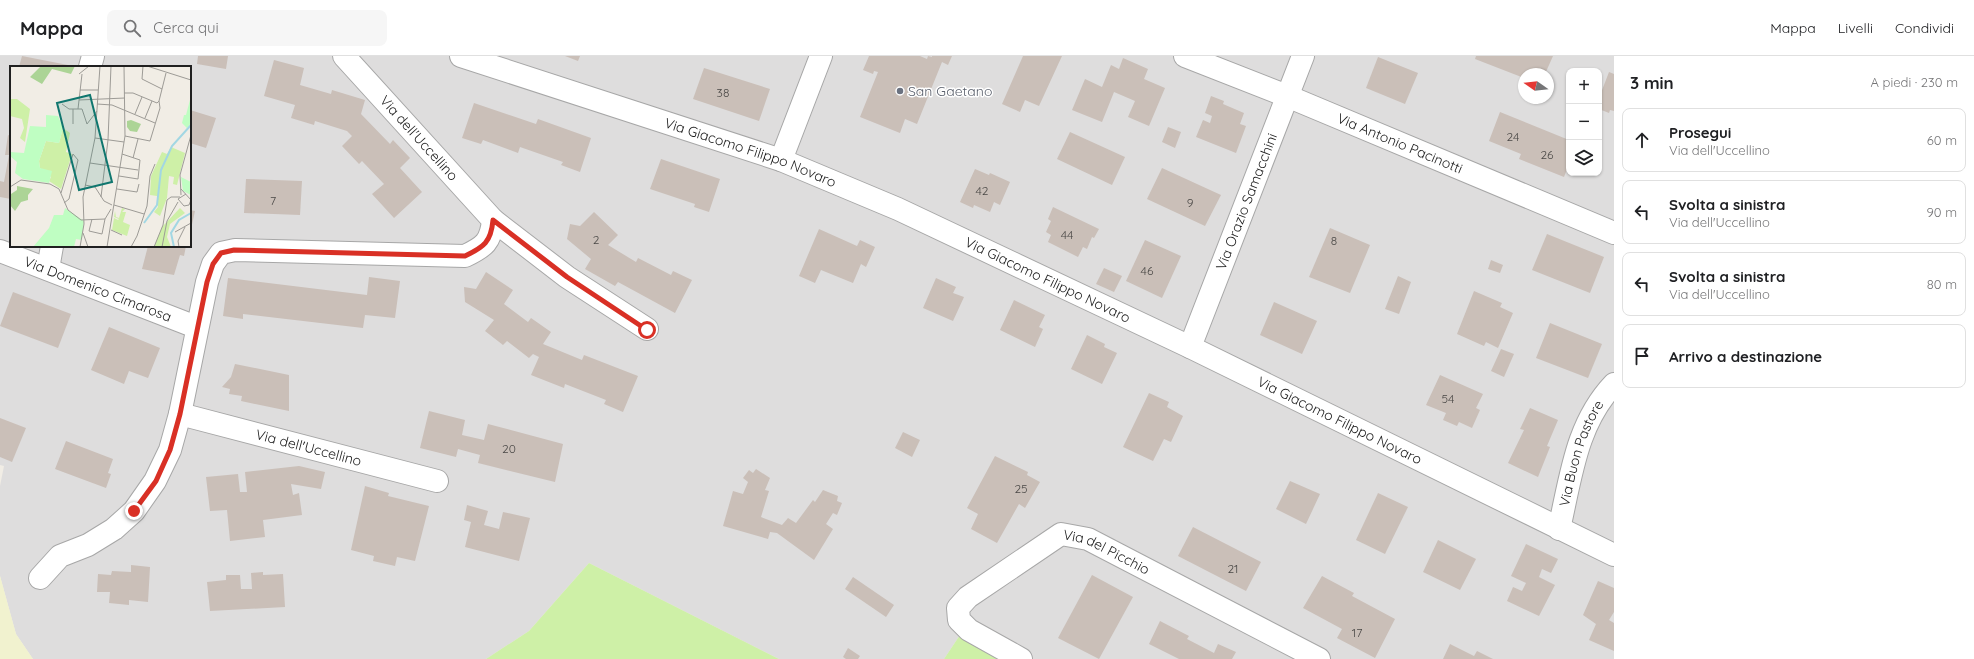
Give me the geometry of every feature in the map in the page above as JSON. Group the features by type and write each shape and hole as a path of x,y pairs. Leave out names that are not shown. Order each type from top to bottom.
{"street":[{"path":"90,66 93,56"},
{"name":"Via dell'Uccellino","path":"344,56 493,220 567,277 647,330"},
{"name":"Via Giacomo Filippo Novaro","path":"461,56 781,160 898,209 1190,347 1614,555"},
{"path":"781,160 821,56"},
{"name":"Via Antonio Pacinotti","path":"1185,56 1287,96 1614,233"},
{"name":"Via Orazio Samacchini","path":"1190,347 1303,56"},
{"path":"40,578 60,556 95,541 114,529 134,511 156,481 170,450 180,414 196,327 213,264 221,253 234,250 465,256 482,248 492,233 493,220"},
{"path":"48,269 52,247"},
{"name":"Via Domenico Cimarosa","path":"0,251 196,327"},
{"name":"Via Buon Pastore","path":"1560,529 1578,446 1588,419 1614,384"},
{"name":"Via dell'Uccellino","path":"180,414 438,481"},
{"name":"Via del Picchio","path":"1020,659 969,630 959,620 958,608 968,597 1060,534 1088,539 1319,659"}],"shaded area":[{"path":"0,56 1614,56 1614,659 1011,659 962,632 944,659 779,659 589,563 529,631 486,659 33,659 16,634 0,576 0,486 4,466 0,465"}],"green space":[{"path":"589,563 779,659 486,659 529,631"},
{"path":"0,576 16,634 33,659 0,659"},
{"path":"962,632 1011,659 944,659"}],"building":[{"path":"22,56 73,66 19,66"},
{"path":"198,56 228,56 226,69 197,64"},
{"path":"565,56 580,56 578,61"},
{"name":"San Gaetano","path":"869,56 920,56 927,59 928,56 952,56 948,65 942,62 917,124 905,119 900,133 860,117 878,72 874,71 873,74 863,70"},
{"path":"1023,56 1062,56 1039,106 1025,100 1020,112 1002,104"},
{"path":"1476,56 1553,56 1548,68 1518,68 1518,76 1475,59"},
{"path":"1378,57 1418,73 1405,104 1366,88"},
{"path":"1123,58 1148,69 1144,79 1165,88 1149,126 1128,117 1135,101 1114,92 1102,122 1072,110 1085,79 1102,87 1111,65 1119,69"},
{"path":"274,60 304,68 300,85 331,94 332,90 365,100 361,114 390,144 393,140 410,158 400,168 422,192 394,218 372,194 384,184 362,161 359,164 342,146 352,136 347,131 315,121 314,125 291,118 295,105 264,96"},
{"path":"704,68 770,89 759,121 693,99"},
{"path":"1609,72 1614,74 1614,111 1610,110 1609,113 1602,110 1602,90"},
{"path":"1211,96 1224,101 1223,104 1244,113 1240,124 1246,126 1236,153 1196,137 1203,120 1210,123 1212,116 1205,113"},
{"path":"474,103 536,124 538,119 591,138 580,172 561,165 563,162 520,147 518,153 483,140 481,144 462,138"},
{"path":"191,110 216,118 206,148 191,143"},
{"path":"1500,112 1566,139 1566,172 1564,177 1519,159 1521,154 1489,141"},
{"path":"1168,127 1181,132 1175,148 1162,142"},
{"path":"1070,132 1125,157 1112,185 1057,159"},
{"path":"8,135 10,136 10,199 0,197 0,181 4,182 9,155 5,155"},
{"path":"661,159 720,179 709,212 694,207 695,204 650,189"},
{"path":"1162,168 1221,195 1205,226 1147,199"},
{"path":"975,169 989,175 990,173 1010,182 1000,205 994,202 990,212 974,205 973,208 960,202"},
{"path":"246,179 302,181 300,215 244,213"},
{"path":"1053,207 1099,229 1094,238 1092,237 1087,249 1083,247 1078,257 1048,242 1051,235 1046,232 1051,221 1048,219"},
{"path":"191,210 195,211 191,229"},
{"path":"594,212 618,235 608,245 636,262 638,258 671,275 673,271 692,280 675,313 618,282 615,286 585,269 591,259 567,239 570,224 580,226"},
{"path":"1330,228 1370,245 1350,293 1309,277"},
{"path":"819,229 857,246 860,240 875,247 866,267 861,264 853,283 821,270 815,283 799,276"},
{"path":"1547,234 1604,257 1590,293 1532,270"},
{"path":"1145,240 1181,256 1162,298 1126,281"},
{"path":"148,247 186,247 184,256 180,255 174,275 142,269"},
{"path":"1491,260 1503,265 1500,273 1488,269"},
{"path":"1104,268 1122,276 1114,292 1096,284"},
{"path":"486,272 513,290 504,304 528,322 531,318 551,332 543,344 582,360 584,355 638,376 623,412 604,404 606,400 565,384 564,388 531,375 539,357 533,354 529,358 507,341 503,345 485,331 494,320 465,302 464,287 476,289"},
{"path":"1398,276 1411,282 1399,314 1385,309"},
{"path":"369,277 400,281 395,318 365,315 363,328 243,314 243,319 223,316 228,278 367,295"},
{"path":"936,278 956,287 953,293 964,297 953,321 923,308"},
{"path":"1474,291 1502,303 1500,307 1513,313 1498,348 1486,342 1484,346 1457,334"},
{"path":"13,292 71,314 58,348 0,326"},
{"path":"1014,300 1045,315 1039,327 1043,329 1035,347 1000,330"},
{"path":"1274,302 1317,321 1302,354 1260,335"},
{"path":"1550,323 1602,344 1588,378 1536,358"},
{"path":"109,327 160,348 148,378 129,371 124,384 91,370"},
{"path":"1087,335 1105,344 1104,347 1117,353 1102,384 1071,369"},
{"path":"1501,349 1514,354 1504,377 1491,371"},
{"path":"235,364 289,375 289,411 241,401 242,396 229,394 230,389 222,387 231,377"},
{"path":"1440,375 1483,394 1476,408 1480,410 1472,428 1459,422 1457,426 1443,420 1446,413 1426,405"},
{"path":"1149,393 1169,402 1167,407 1183,416 1171,442 1164,439 1153,461 1123,447"},
{"path":"1530,408 1558,420 1547,446 1550,447 1538,477 1508,463 1524,430 1520,429"},
{"path":"429,411 465,420 462,435 484,440 488,424 563,444 555,482 478,463 480,455 458,449 456,457 420,448"},
{"path":"0,418 26,428 12,462 0,457"},
{"path":"903,432 920,440 912,457 895,448"},
{"path":"66,441 113,459 108,473 111,474 106,488 55,469"},
{"path":"995,456 1028,472 1027,475 1040,482 1025,508 1019,504 997,543 971,529 978,514 967,508"},
{"path":"299,466 325,472 321,489 291,484 293,495 299,493 302,515 263,520 265,537 230,541 227,510 210,511 206,477 238,474 240,492 247,492 245,472"},
{"path":"756,469 770,478 765,490 769,491 761,517 782,525 788,518 796,523 813,500 815,502 823,490 838,496 837,501 842,503 837,515 833,513 826,524 833,529 814,560 777,533 770,532 768,539 723,526 733,491 743,494 748,482 743,478 749,470 753,473"},
{"path":"1290,481 1320,494 1306,524 1276,509"},
{"path":"365,486 389,493 388,496 429,506 415,561 397,557 395,566 373,561 374,556 351,550"},
{"path":"1378,493 1408,507 1385,554 1356,540"},
{"path":"467,505 488,511 484,525 499,529 503,512 530,518 519,561 465,547 471,522 464,520"},
{"path":"1193,527 1261,562 1246,591 1178,556"},
{"path":"1438,540 1476,559 1460,590 1423,572"},
{"path":"1526,544 1558,559 1551,573 1542,569 1539,577 1555,585 1539,616 1507,601 1513,587 1522,591 1526,583 1511,576"},
{"path":"131,565 150,567 148,602 129,600 129,605 109,603 110,592 97,592 98,574 111,575 112,571 131,572"},
{"path":"263,572 263,575 283,574 285,607 210,611 207,582 226,580 226,575 240,575 241,589 252,589 251,573"},
{"path":"1092,575 1133,597 1099,659 1058,638"},
{"path":"1322,576 1354,593 1352,596 1395,619 1375,658 1337,638 1342,629 1303,608"},
{"path":"853,577 894,605 886,617 845,589"},
{"path":"1598,581 1614,588 1614,612 1609,620 1614,623 1614,651 1589,640 1596,624 1583,615"},
{"path":"1160,621 1189,636 1187,639 1214,653 1218,644 1236,652 1232,659 1179,659 1149,644"},
{"path":"1450,644 1474,656 1477,651 1493,659 1443,659"},
{"path":"848,648 860,656 858,659 846,659 843,657"}],"place":[{"name":"San Gaetano","path":"900,91"}],"route":[{"path":"134,511 156,481 170,450 180,414 196,327 207,282 213,264 221,253 234,250 465,256 482,248 492,233 493,220 567,277 647,330"}]}
